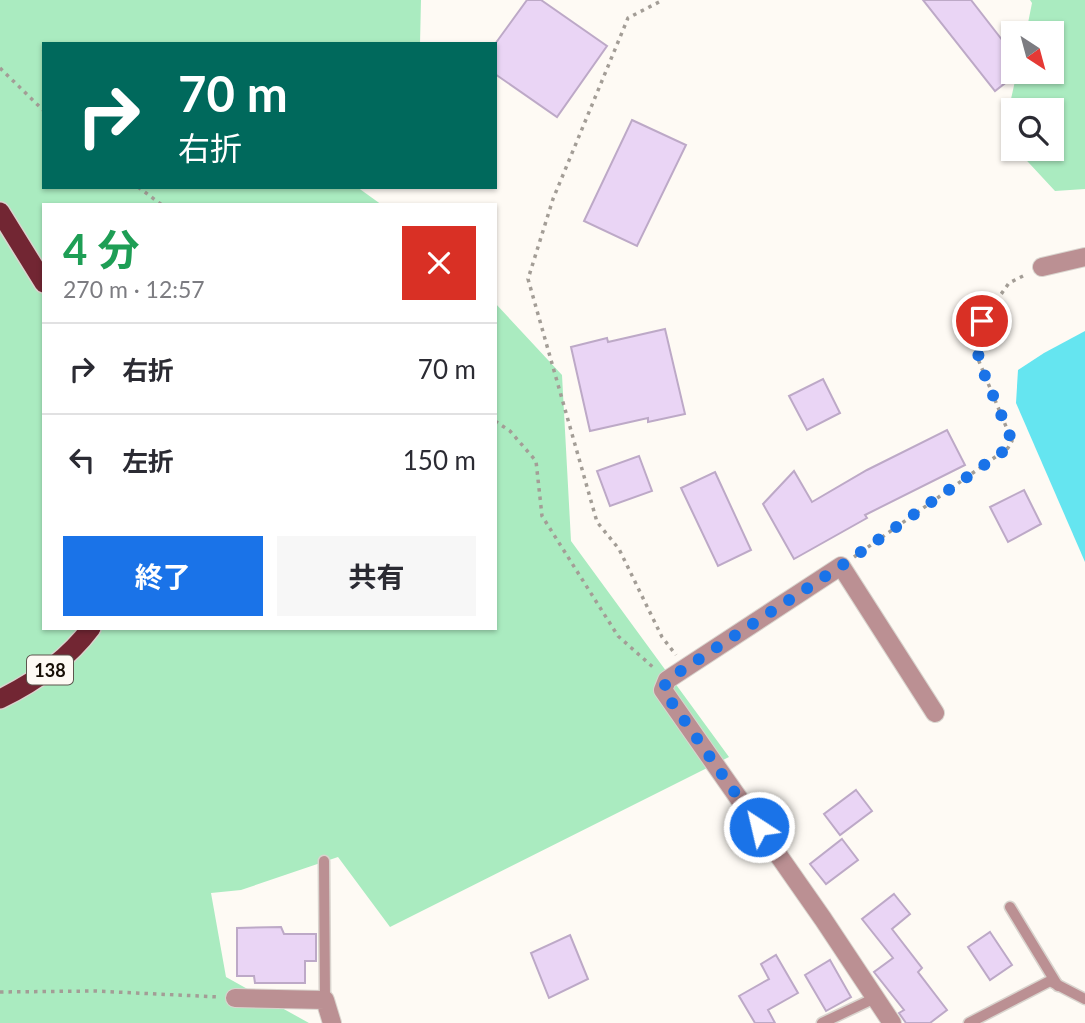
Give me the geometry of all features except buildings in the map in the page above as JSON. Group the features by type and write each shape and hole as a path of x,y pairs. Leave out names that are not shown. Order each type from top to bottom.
{"highway":[{"path":"0,212 42,280"},
{"name":"138","path":"0,699 27,686 56,665 89,630"}],"street":[{"path":"1042,267 1085,257"},
{"path":"892,1023 663,690 667,680 841,566 935,713"},
{"path":"235,998 325,1000 332,1023"}],"lane":[{"path":"324,861 325,1000"},
{"path":"1010,907 1058,986"},
{"path":"969,1023 1049,981 1085,999"},
{"path":"822,1023 875,998"}],"path":[{"path":"659,2 628,18 553,199 528,279 597,522 619,549 662,637 685,668"},
{"path":"0,68 42,109"},
{"path":"141,189 159,203"},
{"path":"841,566 1008,448 1012,441 978,359 982,321 1009,282 1042,267"},
{"path":"497,422 510,430 536,461 542,516 618,636 667,680"},
{"path":"0,992 94,991 235,998"}],"green space":[{"path":"0,0 421,0 420,42 42,42 42,189 360,189 379,203 42,203 42,630 497,630 497,305 562,375 571,541 729,757 390,927 338,857 241,890 211,893 226,977 309,1023 0,1023"},
{"path":"1030,0 1085,0 1085,189 1055,191 1027,161 1064,161 1064,98 1011,98 1014,84 1064,84 1064,21 1028,21 1032,3"}],"water":[{"path":"1085,331 1085,562 1016,403 1018,370"}],"route":[{"path":"759,827 663,690 667,680 841,566 1008,448 1012,441 978,359 982,321"}]}
